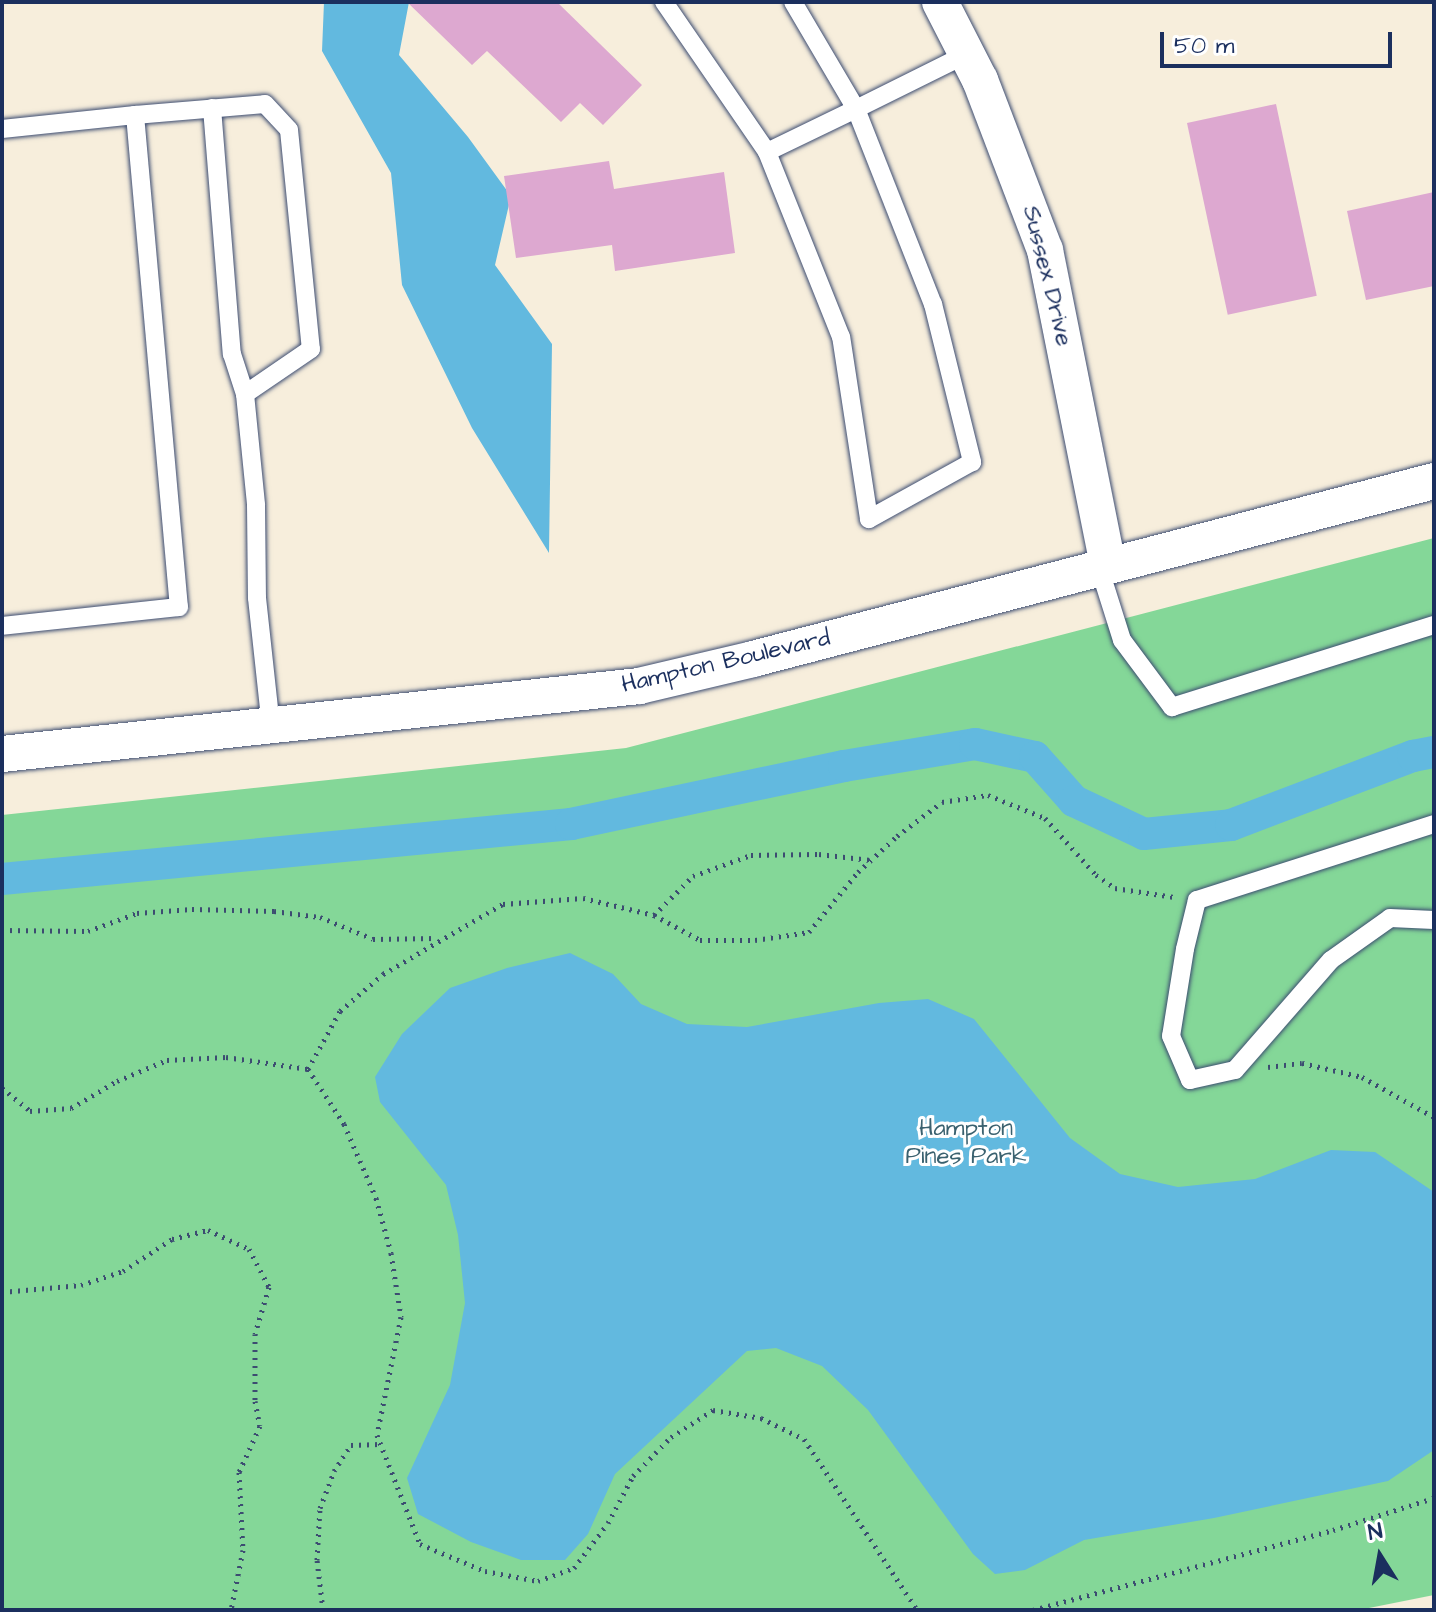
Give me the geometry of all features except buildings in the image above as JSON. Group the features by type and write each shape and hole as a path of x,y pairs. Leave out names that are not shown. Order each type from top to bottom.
{"street":[{"name":"Sussex Drive","path":"940,2 1005,139 1045,250 1103,566"},
{"name":"Hampton Boulevard","path":"2,754 639,686 1434,481"}],"lane":[{"path":"664,2 767,152 841,337 869,519 972,462 933,304 856,109 793,2"},
{"path":"767,152 967,54"},
{"path":"2,129 265,104 289,130 311,349 245,394"},
{"path":"212,108 232,354 245,394 256,505 257,598 271,726"},
{"path":"2,626 179,607 135,115"},
{"path":"1103,566 1122,640 1172,707 1434,625"},
{"path":"1434,824 1197,900 1185,949 1171,1036 1190,1080 1235,1070 1331,960 1390,918 1434,920"}],"path":[{"path":"308,1069 340,1011 383,974 503,904 583,898 654,915 700,940 755,940 809,932 871,860 942,802 988,795 1045,818 1096,875 1115,888 1197,900"},
{"path":"654,915 693,876 751,855 819,854 871,860"},
{"path":"2,930 88,931 137,913 192,909 274,911 320,917 373,939 440,938"},
{"path":"2,1088 30,1111 71,1108 117,1081 167,1060 226,1057 308,1069 344,1124 376,1198 391,1253 401,1317 377,1435 420,1544 485,1571 538,1581 574,1568 608,1523 633,1476 671,1437 713,1410 761,1418 804,1439 917,1610"},
{"path":"1235,1070 1302,1063 1362,1077 1434,1117"},
{"path":"2,1292 81,1285 123,1271 172,1239 208,1230 249,1249 269,1287 255,1334 255,1401 260,1426 239,1472 243,1550 231,1610"},
{"path":"323,1610 317,1560 320,1508 334,1471 351,1445 380,1444"},
{"path":"1033,1610 1333,1530 1434,1496"}],"green space":[{"name":"Hampton Pines Park","path":"1434,538 1434,1595 1359,1610 2,1610 2,815 626,748"}],"water":[{"path":"324,2 409,2 399,55 468,137 511,196 495,265 552,344 549,553 472,428 402,285 391,173 322,51"},
{"path":"570,953 613,974 641,1004 687,1024 747,1027 879,1003 928,999 974,1019 1070,1138 1120,1174 1178,1187 1255,1179 1331,1150 1375,1152 1434,1192 1434,1450 1388,1481 1214,1518 1084,1540 1025,1570 995,1574 973,1554 868,1410 822,1366 776,1348 747,1351 615,1474 588,1534 565,1560 521,1560 471,1542 418,1514 407,1478 450,1385 465,1303 458,1235 446,1185 380,1102 375,1077 402,1034 450,988 507,968"}],"waterway":[{"path":"2,879 571,824 844,766 975,744 1035,757 1074,801 1144,834 1231,825 1413,756 1434,752"}]}
